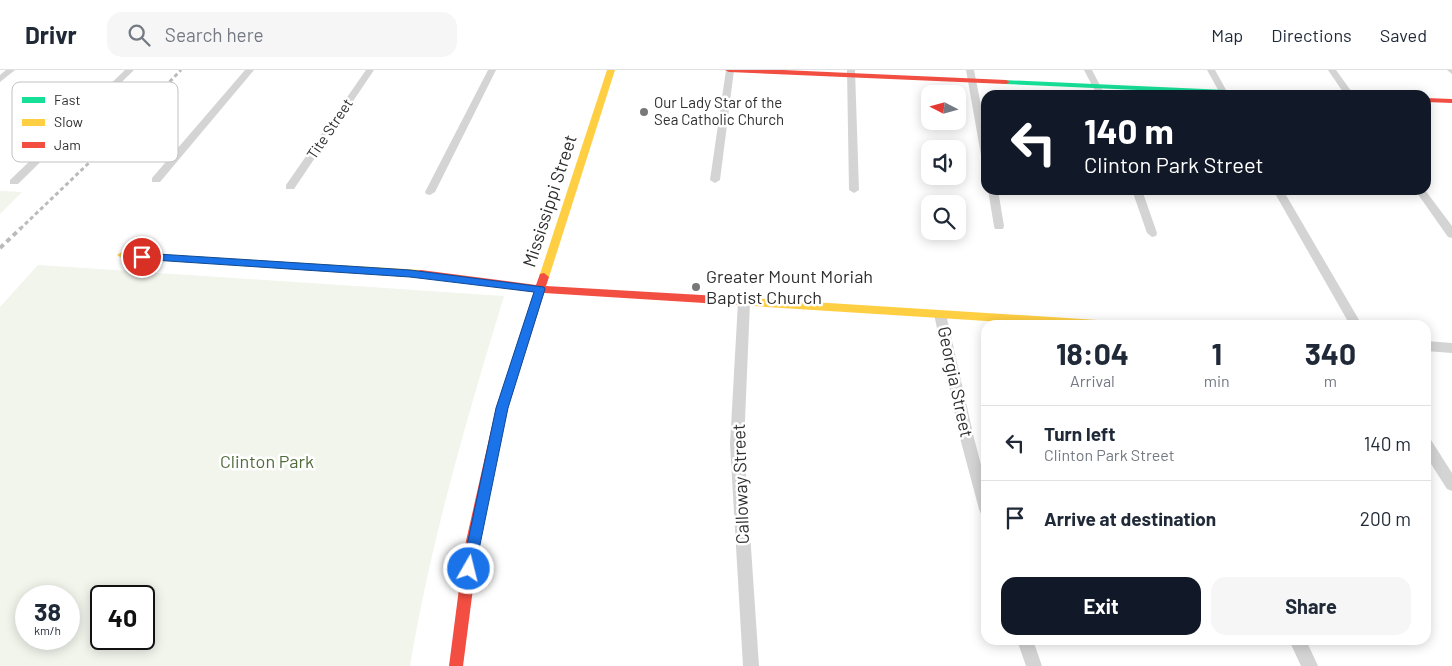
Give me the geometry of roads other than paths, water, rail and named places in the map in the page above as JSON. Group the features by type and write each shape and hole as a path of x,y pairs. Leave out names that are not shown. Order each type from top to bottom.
{"street":[{"path":"0,79 11,70"},
{"path":"118,82 130,70"},
{"path":"178,154 250,70"},
{"name":"Tite Street","path":"290,187 370,70"},
{"path":"430,192 492,70"},
{"name":"Mississippi Street","path":"456,666 471,550 502,408 611,70"},
{"path":"715,180 730,70 971,75 1099,90"},
{"path":"1088,70 1099,90"},
{"path":"1211,70 1222,90"},
{"path":"1332,70 1346,90"},
{"path":"851,72 854,190"},
{"path":"971,75 981,128"},
{"path":"1431,100 1452,101"},
{"path":"14,182 35,162"},
{"path":"156,180 171,162"},
{"path":"994,195 999,226"},
{"path":"1139,195 1152,233"},
{"path":"1281,195 1353,320"},
{"path":"1424,195 1452,234"},
{"path":"122,256 410,273 540,289 1035,320"},
{"name":"Calloway Street","path":"744,302 737,444 751,666"},
{"name":"Georgia Street","path":"940,314 967,438 981,490"},
{"path":"1431,346 1452,348"},
{"path":"1431,452 1452,485"},
{"path":"1027,645 1034,666"},
{"path":"1300,645 1310,666"}],"railway":[{"path":"169,82 181,70"},
{"path":"20,229 90,162"},
{"path":"0,248 21,228"}],"place":[{"name":"Our Lady Star of the Sea Catholic Church","path":"644,112"},
{"name":"Greater Mount Moriah Baptist Church","path":"696,287"}],"park label":[{"name":"Clinton Park","path":"267,462"}]}
